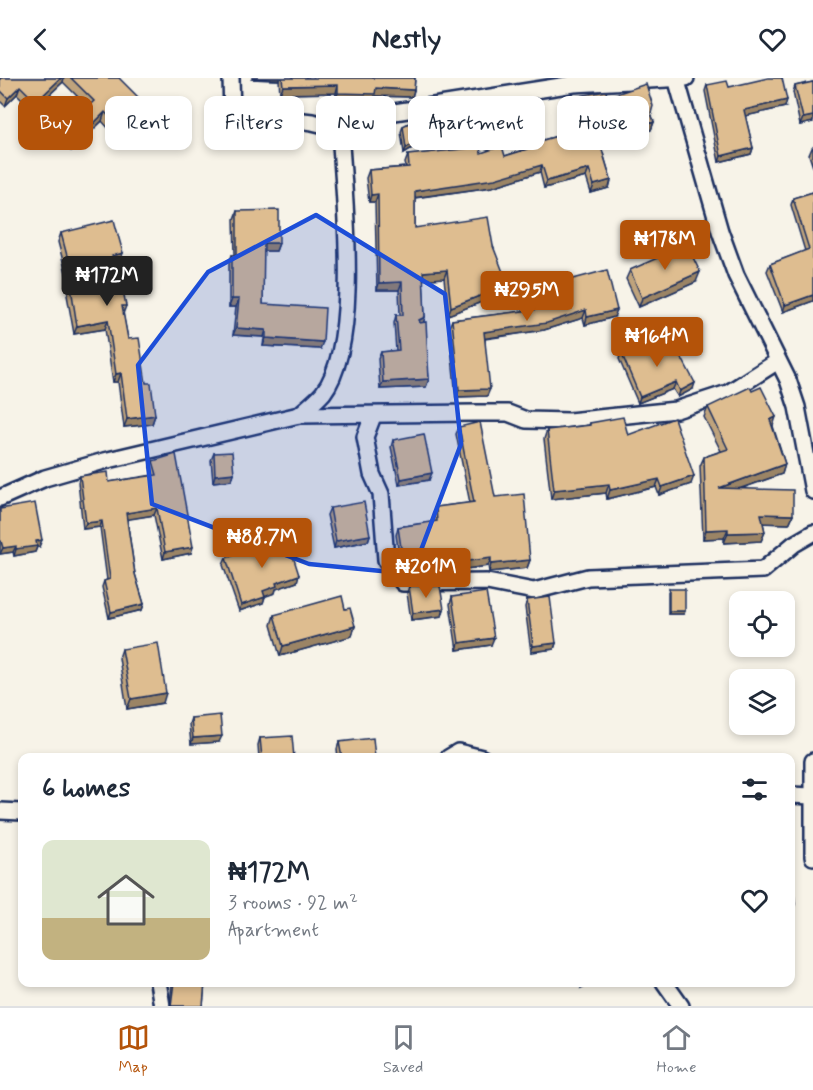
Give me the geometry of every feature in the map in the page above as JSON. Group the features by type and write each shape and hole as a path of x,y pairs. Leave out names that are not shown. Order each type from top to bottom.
{"street":[{"path":"231,78 232,114 244,125 305,119 316,122"},
{"path":"396,112 574,84 679,79 717,221 736,275 778,361 810,445 813,491"},
{"path":"299,415 323,393 335,370 347,305 342,150"},
{"path":"0,498 45,478 104,461 299,415 373,416 476,413 508,414 526,420 569,421 676,410 728,393 778,361"},
{"path":"373,416 365,437 372,474 381,494 386,560 403,583 487,582 534,591 588,577 763,570 794,544 813,533"},
{"path":"813,761 813,857"},
{"path":"795,795 812,796"},
{"path":"0,811 18,812"},
{"path":"159,987 162,1006"},
{"path":"668,987 681,1006"}],"highlighted area":[{"path":"316,215 445,294 461,444 412,574 309,564 152,504 138,365 208,272"}],"building":[{"path":"0,78 61,78 42,96 30,96 20,86 8,98 0,90"},
{"path":"71,78 119,78 137,96 105,96 105,112 93,124 94,101 93,96 89,96"},
{"path":"282,78 415,78 414,90 376,88 375,94 338,93 338,85 283,86"},
{"path":"768,78 782,78 787,100 744,110 753,148 721,156 707,85 727,81 729,87"},
{"path":"813,82 813,116 803,118 795,86"},
{"path":"646,84 653,106 651,113 654,122 649,124 649,96 610,96"},
{"path":"606,91 607,96 578,96"},
{"path":"408,123 408,147 406,148 403,126"},
{"path":"557,136 557,150 602,150 611,180 594,185 589,169 547,181 542,165 495,179 415,191 415,228 488,217 493,246 508,285 451,307 447,270 423,272 425,317 419,320 420,323 426,322 429,379 383,382 381,352 399,350 396,315 403,315 402,282 379,283 378,194 371,195 369,170 409,167 408,155 453,150 480,150 481,153 503,150 505,156 524,150 545,150 545,139"},
{"path":"813,192 813,295 785,305 770,264 809,249 793,198"},
{"path":"279,210 279,243 264,243 263,304 325,308 323,342 266,338 266,330 236,328 239,299 232,299 232,255 237,255 237,211"},
{"path":"114,220 123,253 112,256 118,285 122,284 126,306 122,306 128,339 139,338 146,383 151,383 155,415 127,419 121,373 116,374 108,320 77,326 71,287 75,286 61,233"},
{"path":"687,245 700,272 642,298 630,270"},
{"path":"607,270 617,310 587,317 586,310 547,323 484,332 490,389 459,390 452,320 538,309 532,290"},
{"path":"649,341 654,353 674,343 695,383 680,391 676,382 640,397 621,352"},
{"path":"750,387 752,391 761,387 776,417 770,420 785,464 719,488 793,490 793,515 761,514 765,532 728,533 728,529 706,530 704,457 728,449 708,407"},
{"path":"623,417 628,435 674,418 694,476 662,487 659,479 610,490 609,484 554,490 547,430 590,425 590,423"},
{"path":"480,422 495,497 524,494 530,560 491,564 491,558 411,566 402,554 398,527 437,521 436,507 474,502 459,427"},
{"path":"424,434 432,473 401,479 393,440"},
{"path":"232,452 234,473 215,475 214,453"},
{"path":"176,454 193,547 165,552 157,508 126,513 135,574 144,604 111,612 104,581 110,579 102,521 86,523 80,476 108,472 109,482 157,475 153,461"},
{"path":"364,502 370,535 336,541 330,508"},
{"path":"35,503 42,540 36,541 37,546 3,548 0,541 0,509"},
{"path":"286,534 299,575 276,583 277,586 263,591 265,597 241,605 226,558 267,544 266,540"},
{"path":"409,586 440,586 444,609 413,613"},
{"path":"669,589 685,589 685,611 669,611"},
{"path":"486,592 494,638 459,643 452,597"},
{"path":"342,596 345,609 350,608 355,626 283,646 274,615"},
{"path":"550,597 556,643 533,646 527,600"},
{"path":"158,643 166,693 131,699 122,649"},
{"path":"220,715 222,736 193,738 191,718"},
{"path":"292,736 294,753 262,753 260,738"},
{"path":"373,738 374,753 341,753 339,742"},
{"path":"173,987 205,987 203,1006 171,1006"}]}
